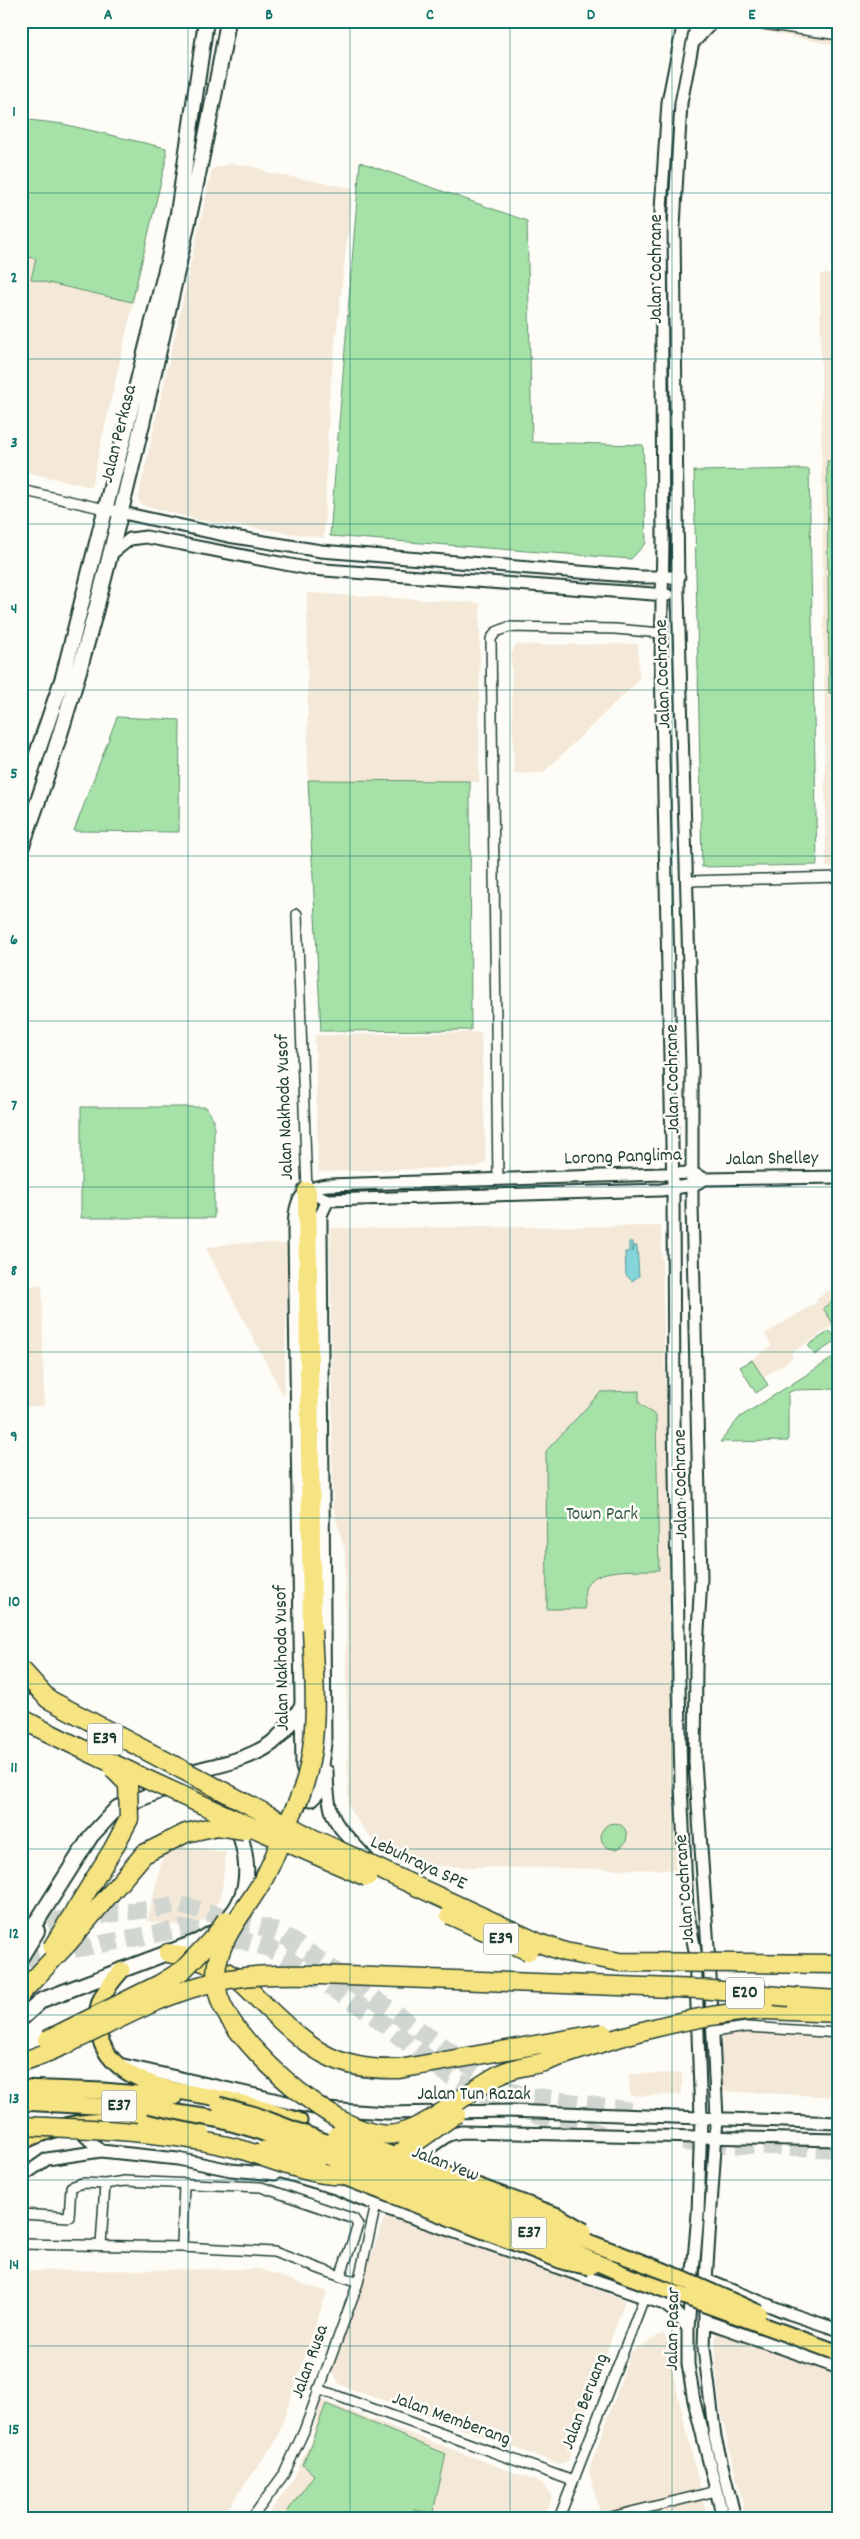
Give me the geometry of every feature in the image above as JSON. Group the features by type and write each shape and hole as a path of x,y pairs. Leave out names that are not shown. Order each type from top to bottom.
{"highway":[{"path":"306,1191 312,1630 316,1713 313,1745 304,1784 292,1816 263,1880 225,1942 218,1962 216,1981 227,2015 262,2059 288,2084 341,2120 378,2134 390,2134 412,2128 502,2073 656,2027"},
{"name":"Lebuhraya SPE","path":"21,1670 48,1699 317,1842 540,1943 566,1952 620,1962 839,1964"},
{"name":"Lebuhraya SPE","path":"21,1686 41,1706 395,1888 534,1954 563,1963 621,1971 839,1976"},
{"path":"21,1719 109,1763 253,1828 395,1888"},
{"path":"21,1719 107,1763 128,1784 129,1819 58,1940 21,1988"},
{"path":"206,1793 317,1842 497,1935 542,1953 588,1967 672,1980 700,1988"},
{"path":"21,2050 73,2028 160,1984 183,1970 215,1936 292,1816"},
{"path":"21,1994 69,1942 144,1854 186,1833 217,1826 317,1842"},
{"path":"168,1953 206,1962 234,1976 299,2038 318,2053 342,2064 372,2070 399,2069 521,2046 626,2029 656,2027"},
{"path":"21,2062 51,2051 151,2005 203,1985 261,1974 320,1974 700,1988"},
{"name":"E20","path":"700,1988 839,2000"},
{"name":"E20","path":"656,2027 741,2012 788,2010 839,2013"},
{"path":"21,2126 107,2129 165,2136 241,2150 316,2172 363,2174 390,2161 467,2106 540,2063"}],"main road":[{"name":"Jalan Perkasa","path":"21,801 63,677 177,222 206,21"},
{"name":"Jalan Perkasa","path":"21,848 76,688 110,555 172,301 228,21"},
{"path":"21,1699 206,1793 224,1807 236,1821 246,1848 247,1880 238,1906 221,1927 200,1941 42,2000 21,2019"},
{"path":"173,1777 254,1753 272,1743 283,1733 302,1706"},
{"path":"21,1940 39,1918 91,1836 117,1808 160,1791 180,1788 206,1793"},
{"path":"21,1957 66,1875"},
{"path":"122,1970 104,1990 98,2007 97,2025 102,2047 114,2063 133,2077 152,2084 244,2104 300,2121 558,2216 664,2270"},
{"name":"Jalan Yew","path":"21,2088 104,2090 164,2096 219,2105 255,2114 664,2270 775,2320 839,2342"},
{"name":"Jalan Yew","path":"21,2102 151,2109 217,2119 253,2129 503,2222 628,2276 839,2353"},
{"path":"21,2142 74,2123 103,2119 146,2122 188,2130 291,2156 565,2262 628,2276"}],"street":[{"name":"Jalan Cochrane","path":"684,21 668,102 661,209 661,633 673,1188 674,1421 681,1785 687,1908 695,1951 701,2118 700,2137"},
{"name":"Jalan Cochrane","path":"697,21 694,44 681,102 674,210 678,596 688,881 692,1067 692,1185 701,1578 696,1666 695,1762 713,2032 717,2118 716,2137"},
{"path":"694,44 697,37 713,21"},
{"path":"743,21 811,25 839,35"},
{"path":"21,490 228,536 321,551 661,578 679,577"},
{"path":"110,555 130,539 146,537 311,569 678,596"},
{"path":"498,1180 491,639 496,632 508,627 615,629 661,633"},
{"path":"688,881 839,877"},
{"name":"Jalan Nakhoda Yusof","path":"297,914 306,1191 298,1201 294,1217 302,1792 306,1799 312,1800 318,1794 326,1744 323,1655 321,1231 322,1216 326,1203"},
{"name":"Lorong Panglima","path":"306,1191 316,1186 328,1185 672,1173 692,1173 706,1179"},
{"name":"Jalan Shelley","path":"706,1179 839,1177"},
{"name":"Lorong Panglima","path":"326,1203 673,1188 692,1185 706,1179"},
{"path":"306,1191 326,1203"},
{"path":"300,1656 303,1663 308,1667 319,1666 323,1655"},
{"path":"326,1744 330,1813 342,1832 358,1846 380,1874"},
{"path":"713,2032 747,2027 839,2033"},
{"name":"Jalan Tun Razak","path":"114,2063 313,2108 386,2114 508,2111 839,2123"},
{"path":"45,2132 180,2144 234,2156 664,2304 676,2313 688,2328"},
{"name":"Jalan Tun Razak","path":"357,2197 371,2193 426,2149 455,2132 839,2140"},
{"path":"84,2135 101,2151"},
{"name":"Jalan Pasar","path":"700,2137 698,2214 688,2328 688,2364 694,2402 723,2518"},
{"name":"Jalan Pasar","path":"716,2137 706,2280 704,2348 709,2400 735,2518"},
{"path":"21,2177 47,2159 101,2151 178,2159 231,2170 289,2175"},
{"path":"21,2214 69,2217 71,2187 82,2183 105,2184 124,2181 184,2182 261,2187 354,2219 358,2225 340,2277"},
{"path":"182,2247 184,2182"},
{"path":"101,2245 105,2184"},
{"path":"376,2206 382,2184"},
{"name":"Jalan Rusa","path":"252,2518 284,2474 304,2431 358,2283 376,2206"},
{"path":"21,2244 182,2247 274,2252 358,2283"},
{"path":"706,2280 786,2312 839,2330"},
{"name":"Jalan Beruang","path":"559,2518 644,2298"},
{"path":"777,2345 774,2338 776,2326 780,2314 786,2312"},
{"path":"705,2321 839,2368"},
{"name":"Jalan Memberang","path":"318,2389 573,2481"},
{"path":"607,2518 716,2491"}],"shaded area":[{"path":"713,21 839,21 839,46"},
{"path":"21,119 63,124 166,148 166,160 91,487 21,471"},
{"path":"232,163 259,168 269,173 353,188 329,398 324,538 203,521 142,505 138,499 212,169"},
{"path":"820,274 839,274 839,867 826,867"},
{"path":"307,593 480,603 479,782 308,780"},
{"path":"638,644 639,680 543,773 514,774 511,654 516,645"},
{"path":"481,1032 486,1162 478,1167 318,1172 315,1035"},
{"path":"661,1226 679,1870 415,1866 382,1847 370,1837 351,1812 348,1802 345,1552 333,1507 330,1228"},
{"path":"234,1243 288,1244 284,1397 206,1248"},
{"path":"839,1284 839,1322 791,1353 793,1358 761,1379 749,1361 772,1346 765,1334 817,1302 816,1299"},
{"path":"42,1285 44,1406 21,1407 21,1286"},
{"path":"166,1843 226,1852 221,1897 205,1920 187,1927 147,1921"},
{"path":"746,2031 839,2037 839,2097 721,2091 722,2034"},
{"path":"682,2073 682,2095 630,2096 629,2074"},
{"path":"387,2211 625,2300 568,2461 559,2464 340,2385 331,2369"},
{"path":"259,2269 327,2292 277,2439 221,2518 21,2518 21,2271"},
{"path":"715,2331 839,2375 839,2518 746,2518 721,2414 716,2369"},
{"path":"663,2333 672,2347 671,2364 707,2518 601,2518 589,2471 631,2352"},
{"path":"321,2400 542,2483 552,2497 545,2518 266,2518 294,2478 312,2437"}],"green space":[{"path":"21,119 63,124 166,148 166,160 132,302 31,279 36,259 21,255"},
{"path":"360,162 527,221 532,442 643,445 646,543 631,559 330,536"},
{"path":"827,461 839,461 839,693 829,693"},
{"path":"809,469 817,865 702,867 694,471"},
{"path":"117,717 180,720 179,832 74,831"},
{"path":"308,780 470,781 471,1030 321,1031"},
{"path":"81,1107 206,1107 214,1120 214,1218 81,1218"},
{"path":"835,1300 839,1305 839,1333 823,1308"},
{"path":"830,1331 837,1340 815,1355 808,1345"},
{"path":"839,1354 839,1389 794,1390 788,1393 788,1441 720,1442 740,1417"},
{"path":"752,1360 768,1385 756,1393 740,1367"},
{"name":"Town Park","path":"639,1391 639,1403 656,1416 659,1570 617,1571 596,1576 585,1589 585,1609 547,1609 546,1451 601,1392"},
{"path":"614,1823 623,1827 627,1836 623,1845 614,1849 605,1845 601,1836 605,1827"},
{"path":"326,2404 446,2454 433,2513 413,2510 411,2518 293,2518 287,2512 314,2475 303,2465"}],"water":[{"path":"629,1242 632,1242 633,1252 634,1246 637,1246 639,1276 632,1281 626,1275 625,1252 629,1252"}],"tunnel":[{"path":"21,1925 180,1905 266,1928 282,1934 486,2077 518,2094 630,2111"},
{"path":"21,1959 181,1929 223,1935 269,1948 365,2009 451,2077 506,2106 609,2136"},
{"path":"682,2142 839,2149"}]}
